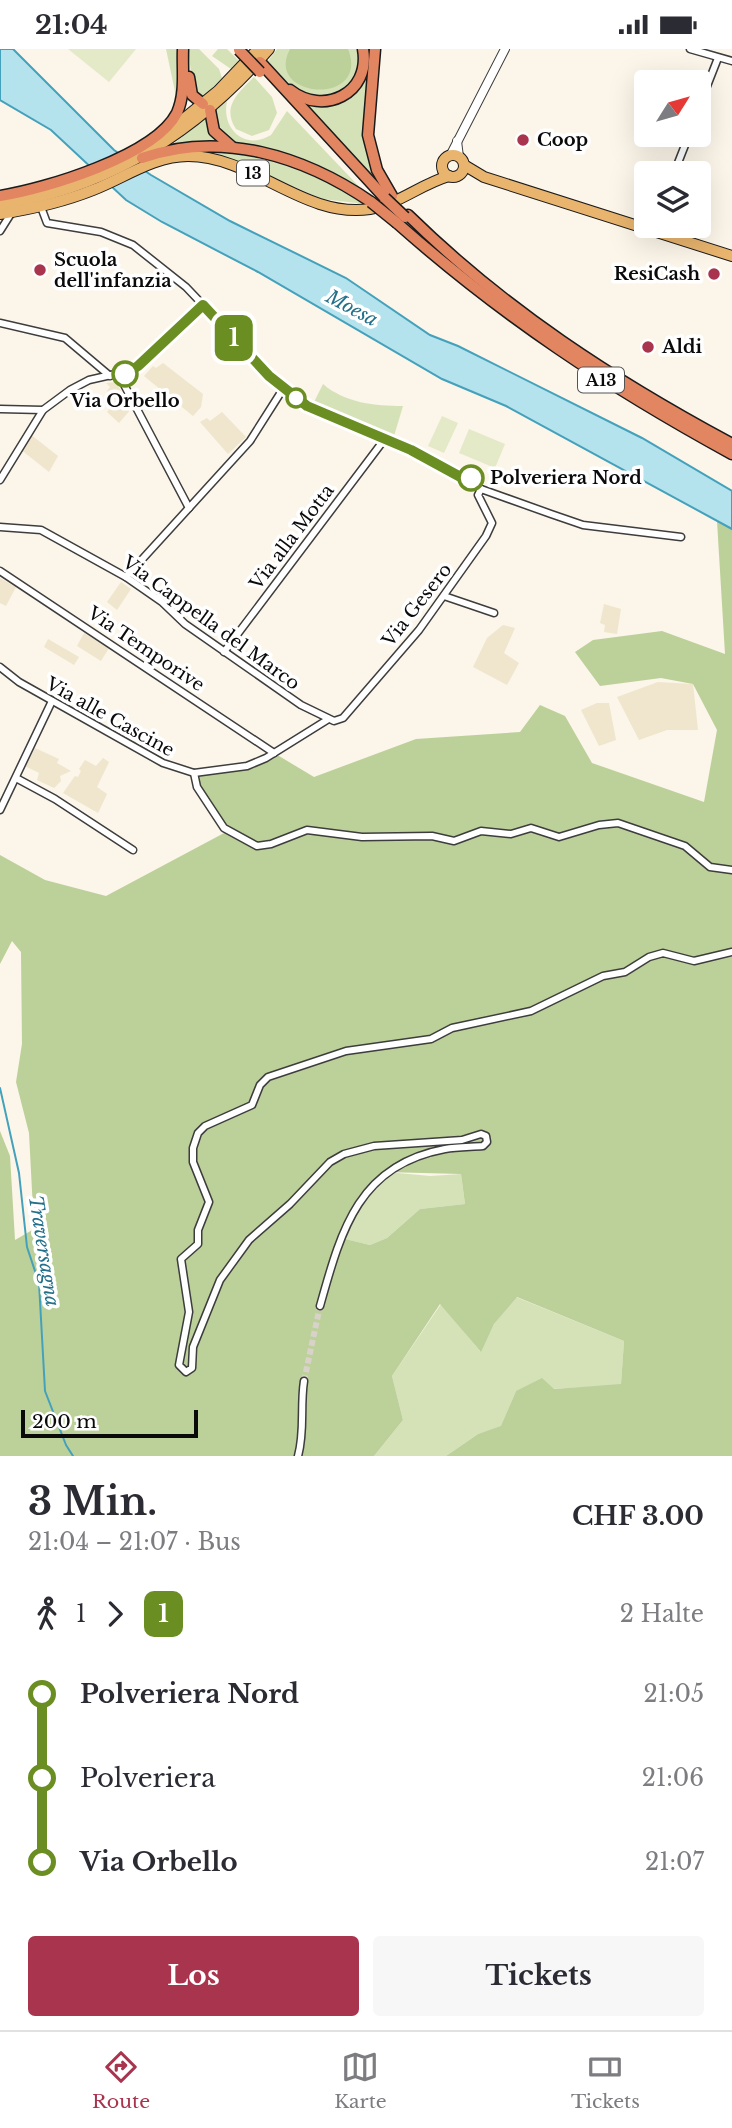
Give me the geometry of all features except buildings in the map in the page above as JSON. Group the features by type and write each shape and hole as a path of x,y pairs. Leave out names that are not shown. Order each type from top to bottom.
{"highway":[{"name":"A13","path":"184,49 191,90 210,105 210,122 216,135 237,148"},
{"name":"A13","path":"0,198 66,189 146,142 167,126 178,110 183,87 184,49"},
{"name":"A13","path":"239,49 297,95 312,101 327,102 342,97 357,83 363,67 363,49"},
{"name":"A13","path":"247,49 424,245 488,300 552,347 632,398 732,454"},
{"name":"A13","path":"375,49 368,135 382,199"},
{"name":"A13","path":"144,162 176,138 276,156 382,199"},
{"name":"A13","path":"403,219 553,338 613,377 732,445"}],"main road":[{"path":"210,105 218,91 258,49"},
{"path":"0,214 41,207 66,189 176,138 269,49"},
{"name":"13","path":"144,162 179,156 213,159 238,167 316,202 350,209 387,205 454,166"},
{"path":"0,205 66,189 144,162"},
{"path":"454,166 634,222"},
{"path":"681,238 732,256"}],"street":[{"path":"454,166 457,141 505,49"},
{"path":"690,49 732,61"},
{"path":"711,76 718,58"},
{"path":"41,207 47,223 102,232 132,245 203,305 283,389 314,410 411,450 481,489 583,525 681,537"},
{"path":"0,231 12,212"},
{"path":"0,479 43,410 70,390 119,375 138,366 203,305"},
{"path":"0,323 65,338 104,368 110,376"},
{"path":"119,375 189,508"},
{"path":"126,577 250,441 283,389"},
{"path":"0,409 43,410"},
{"name":"Via alla Motta","path":"224,652 384,440"},
{"name":"Via Gesero","path":"327,720 343,717 444,596 491,529 490,515 478,495 481,489"},
{"name":"Via Cappella del Marco","path":"0,527 41,530 126,577 224,652 327,720"},
{"name":"Via Temporive","path":"0,571 274,753"},
{"path":"444,596 494,613"},
{"name":"Via alle Cascine","path":"0,667 52,701 163,763 194,773 247,766 274,753 327,720"},
{"path":"0,810 52,701"},
{"path":"194,773 197,787 224,828 252,845 271,844 307,830 362,837 432,836 454,841 481,831 511,834 531,828 559,837 599,825 618,823 685,846 710,867 732,870"},
{"path":"16,778 55,799 133,849"},
{"path":"320,1306 341,1238 374,1181 413,1158 443,1149 485,1145 486,1136 481,1134 462,1140 374,1146 344,1154 330,1162 290,1204 248,1240 220,1280 193,1347 192,1368 186,1372 179,1365 189,1312 181,1259 198,1244 198,1230 209,1202 192,1157 194,1142 201,1129 252,1105 264,1080 286,1069 346,1051 430,1039 452,1028 531,1011 603,976 625,972 649,957 663,953 699,961 732,952"},
{"path":"298,1456 304,1435 301,1403 304,1381"}],"shaded area":[{"path":"163,363 203,394 201,407 193,416 144,376 153,366 156,368"},
{"path":"116,382 131,409 119,423 107,412 116,400 107,391 110,387 106,383"},
{"path":"222,412 246,437 228,454 200,422 207,418 210,421"},
{"path":"30,434 58,456 49,472 20,449"},
{"path":"0,578 16,587 6,606 0,603"},
{"path":"121,582 131,589 117,610 107,602"},
{"path":"604,604 621,609 617,634 604,632 605,625 600,623"},
{"path":"503,625 515,628 504,653 519,663 507,685 473,667 487,638"},
{"path":"84,633 109,648 101,661 77,646"},
{"path":"48,639 79,657 74,665 44,647"},
{"path":"658,682 693,684 698,730 667,730 639,740 617,697"},
{"path":"597,703 609,703 616,740 599,746 581,710"},
{"path":"35,748 59,759 57,763 71,771 60,776 61,781 54,788 37,780 39,773 25,766"},
{"path":"103,758 109,762 97,787 107,794 98,813 63,793 75,776 78,777 81,771 79,769 85,760 96,766"}],"green space":[{"path":"68,49 136,49 109,82"},
{"path":"166,49 179,49 177,101"},
{"path":"188,49 199,49 219,69 222,78 202,98 193,88"},
{"path":"218,49 227,49 239,61 231,69 212,56"},
{"path":"277,49 358,49 357,71 352,80 337,93 316,96 304,93 289,83 268,61"},
{"path":"290,49 348,49 351,68 345,81 333,88 318,90 303,86 291,78 286,66"},
{"path":"366,49 371,49 365,109 376,180 302,101 350,95"},
{"path":"254,77 272,97 277,113 269,130 252,136 236,129 230,114 234,100"},
{"path":"227,101 226,111 231,128 244,139 261,139 271,135 287,111 369,197 236,144 217,131 213,112"},
{"path":"207,117 220,143 195,142 171,146"},
{"path":"189,148 259,158 281,164 344,191 365,204 322,199 230,159"},
{"path":"323,384 341,395 361,402 403,406 394,436 372,430 313,404"},
{"path":"442,416 458,423 444,453 428,446"},
{"path":"469,429 505,444 495,468 459,453"},
{"path":"717,521 732,529 732,1456 446,1456 478,1434 501,1426 516,1391 542,1378 554,1389 621,1384 624,1341 517,1297 494,1324 481,1352 440,1304 392,1376 403,1420 374,1456 0,1456 0,1131 10,1156 15,1240 34,1229 29,1133 16,1082 22,1044 21,952 12,941 0,964 0,855 45,880 106,896 226,832 202,794 194,773 247,766 274,753 314,777 416,739 520,732 540,705 565,716 592,763 704,802 717,730 693,684 661,678 600,686 575,652 593,640 662,631 725,654","holes":["386,1172 461,1174 465,1204 420,1209 387,1238 370,1245 341,1238 380,1176"]},
{"path":"387,1172 430,1176 461,1174 465,1204 420,1209 387,1238 370,1245 340,1238 354,1213"},
{"path":"516,1297 624,1341 621,1385 516,1391 501,1427 478,1434 446,1456 374,1456 403,1420 392,1376 441,1304 480,1351 494,1324"}],"water":[{"name":"Moesa","path":"0,49 13,49 114,150 151,175 230,221 346,278 430,335 458,346 642,438 732,491 732,529 506,406 442,379 258,272 126,200 51,130 0,100"}],"waterway":[{"name":"Traversagna","path":"0,1088 19,1173 27,1247 39,1283 45,1391 73,1456"}],"tunnel":[{"path":"304,1381 320,1306"}],"bus line":[{"name":"1","path":"125,374 138,366 203,305 269,376 307,406 411,450 466,480 471,478"}],"place":[{"name":"Coop","path":"523,140"},
{"name":"Scuola dell'infanzia","path":"40,270"},
{"name":"ResiCash","path":"714,274"},
{"name":"Aldi","path":"648,347"},
{"name":"Via Orbello","path":"125,374"},
{"name":"Polveriera Nord","path":"471,478"}]}
